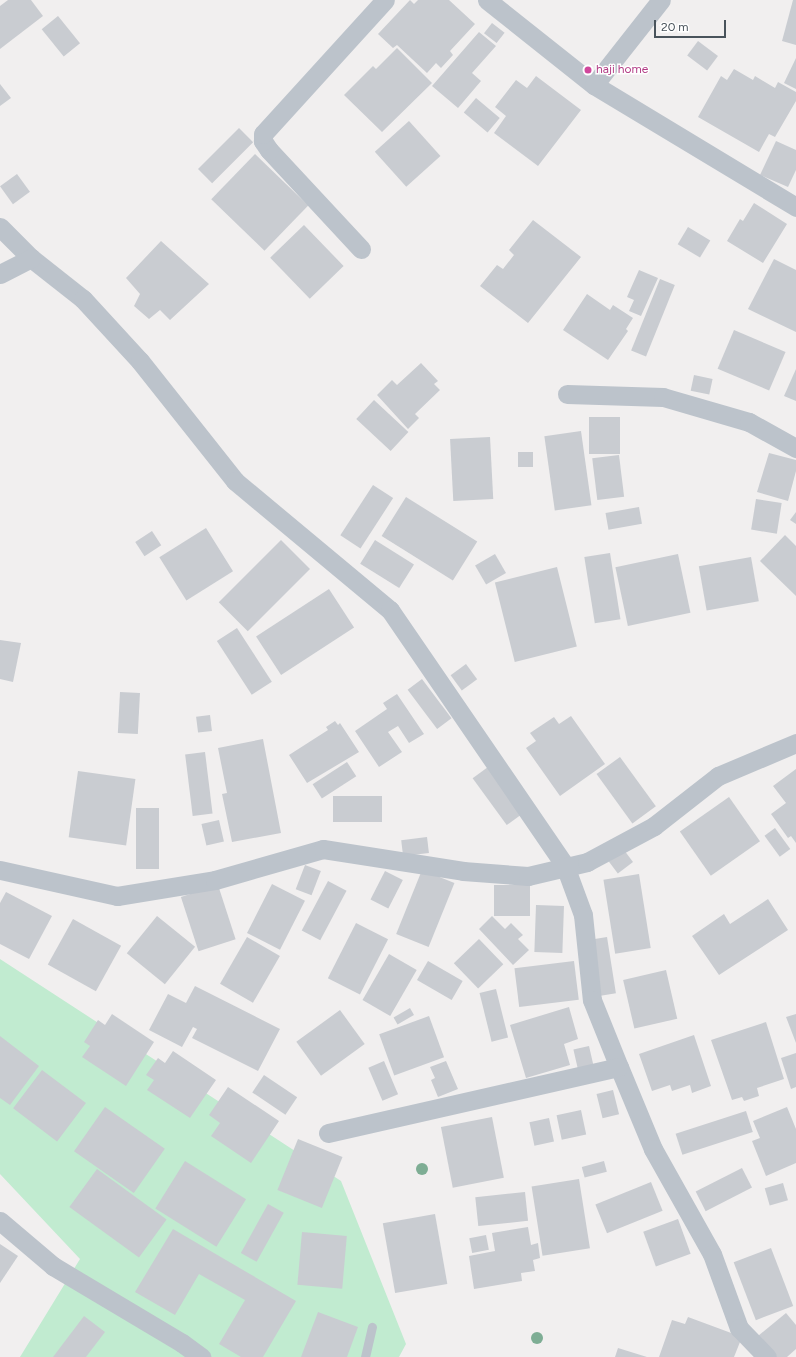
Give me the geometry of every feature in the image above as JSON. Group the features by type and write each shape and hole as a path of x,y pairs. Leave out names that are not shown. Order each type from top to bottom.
{"street":[{"path":"360,250 269,150 263,141 263,134 384,0"},
{"path":"487,0 594,85 796,208"},
{"path":"594,85 661,0"},
{"path":"0,227 31,258 83,299 140,361 235,481 390,610 565,866 583,915 592,1000 619,1067 653,1149 712,1254 739,1328 766,1357"},
{"path":"0,274 31,258"},
{"path":"567,394 663,397 749,422 796,448"},
{"path":"0,870 117,896 215,880 323,850 463,871 528,876 587,862 654,826 718,776 796,743"},
{"path":"328,1133 619,1067"},
{"path":"0,1220 53,1266 182,1343 201,1357"}],"lane":[{"path":"365,1357 372,1327"}],"green space":[{"path":"0,959 341,1181 406,1344 399,1357 20,1357 80,1259 0,1174"}],"building":[{"path":"8,0 31,0 43,16 0,49 0,6"},
{"path":"410,0 414,4 418,0 449,0 475,24 450,51 453,55 441,68 436,63 427,73 397,45 393,48 378,34"},
{"path":"793,0 796,0 796,45 782,41"},
{"path":"58,16 80,43 64,56 42,29"},
{"path":"492,23 505,33 497,43 484,33"},
{"path":"479,32 496,46 472,73 481,81 458,108 432,86"},
{"path":"698,41 718,56 707,70 687,55"},
{"path":"397,48 432,83 382,132 344,95 373,66 376,69"},
{"path":"796,58 796,89 784,83"},
{"path":"734,69 753,80 755,76 775,88 778,82 796,92 796,101 775,137 769,134 759,152 698,117 721,76 727,80"},
{"path":"536,76 581,110 538,166 494,133 506,116 495,107 516,80 527,88"},
{"path":"0,84 11,98 0,106"},
{"path":"476,98 500,118 488,132 464,113"},
{"path":"409,121 440,156 406,187 375,152"},
{"path":"239,128 253,142 212,183 198,169"},
{"path":"776,141 796,150 796,170 788,187 760,175"},
{"path":"255,154 308,205 264,251 211,199"},
{"path":"17,174 30,192 13,204 0,186"},
{"path":"754,203 787,224 763,263 727,241 740,219 743,221"},
{"path":"533,220 581,257 528,323 480,286 497,265 503,269 514,255 509,250"},
{"path":"304,225 344,266 310,299 270,258"},
{"path":"688,227 710,240 700,258 678,244"},
{"path":"161,241 209,284 170,320 160,310 149,319 134,306 140,294 126,278"},
{"path":"774,259 796,270 796,332 748,309"},
{"path":"639,270 658,278 641,316 629,311 634,300 627,297"},
{"path":"660,279 675,285 646,356 631,350"},
{"path":"587,294 610,310 613,305 633,318 626,329 628,331 608,360 563,330"},
{"path":"734,330 786,352 769,391 718,369"},
{"path":"421,363 438,381 434,384 440,390 415,414 419,418 408,429 377,395 392,380 397,385"},
{"path":"796,369 796,401 784,396"},
{"path":"694,375 713,379 709,395 691,391"},
{"path":"374,400 408,432 391,451 356,419"},
{"path":"589,417 620,417 620,454 589,454"},
{"path":"581,431 591,505 555,510 544,436"},
{"path":"490,437 493,499 453,501 450,439"},
{"path":"518,452 533,452 533,467 518,467"},
{"path":"769,453 796,460 796,471 788,501 757,492"},
{"path":"619,455 624,497 597,500 592,458"},
{"path":"373,485 393,498 360,548 340,535"},
{"path":"406,497 477,542 453,581 382,536"},
{"path":"756,499 782,503 777,534 751,530"},
{"path":"639,507 642,524 608,530 606,513"},
{"path":"796,512 796,524 790,520"},
{"path":"206,528 233,571 186,600 159,557"},
{"path":"152,531 161,545 144,556 135,542"},
{"path":"785,535 796,546 796,596 760,561"},
{"path":"281,540 310,569 248,631 219,602"},
{"path":"375,540 414,564 399,588 360,564"},
{"path":"610,553 620,619 595,623 584,557"},
{"path":"495,554 506,573 486,585 475,566"},
{"path":"678,554 690,613 628,626 615,567"},
{"path":"751,557 759,601 707,611 699,566"},
{"path":"557,567 577,647 515,662 495,582"},
{"path":"329,589 354,628 281,675 256,636"},
{"path":"237,628 272,682 252,695 217,641"},
{"path":"0,640 21,643 13,682 0,679"},
{"path":"466,664 477,679 462,691 451,675"},
{"path":"422,679 451,718 437,729 408,690"},
{"path":"120,692 140,693 138,734 118,733"},
{"path":"397,694 424,734 409,743 398,726 388,732 402,752 379,767 355,731 387,709 383,703"},
{"path":"210,715 212,731 198,733 196,717"},
{"path":"571,716 605,764 560,796 526,748 536,741 530,733 554,717 559,724"},
{"path":"335,721 338,725 340,723 359,752 307,783 289,755 328,730 326,727"},
{"path":"263,739 281,833 232,842 222,794 227,793 218,748"},
{"path":"205,752 213,814 193,816 185,754"},
{"path":"620,757 656,806 632,823 597,774"},
{"path":"347,762 356,776 322,799 313,784"},
{"path":"488,767 522,814 507,825 473,778"},
{"path":"796,769 796,843 791,836 788,838 771,814 786,803 773,786"},
{"path":"78,771 135,779 126,845 69,837"},
{"path":"333,796 382,796 382,822 333,822"},
{"path":"729,797 760,841 711,876 680,831"},
{"path":"136,808 159,808 159,869 136,869"},
{"path":"219,820 224,841 206,845 201,824"},
{"path":"775,828 790,849 780,857 764,836"},
{"path":"427,837 429,853 403,856 401,840"},
{"path":"624,850 633,862 618,873 609,861"},
{"path":"305,865 321,871 312,895 296,889"},
{"path":"422,870 454,883 429,947 396,934"},
{"path":"385,871 403,880 388,909 370,900"},
{"path":"639,874 651,948 615,954 603,880"},
{"path":"328,881 347,891 320,940 302,930"},
{"path":"272,884 305,901 280,950 247,933"},
{"path":"218,885 236,939 199,951 181,897"},
{"path":"494,885 530,885 530,916 494,916"},
{"path":"6,892 52,916 29,959 0,944 0,903"},
{"path":"768,899 788,930 719,975 692,936 724,914 730,924"},
{"path":"536,905 564,906 562,953 534,952"},
{"path":"157,916 195,947 165,984 127,953"},
{"path":"492,916 505,929 511,923 523,935 518,939 529,950 513,965 479,929"},
{"path":"73,919 121,946 96,991 48,964"},
{"path":"356,923 388,939 360,995 328,978"},
{"path":"247,937 280,956 253,1003 220,984"},
{"path":"607,937 616,993 599,996 590,940"},
{"path":"479,939 503,964 478,988 454,963"},
{"path":"389,954 417,970 390,1016 363,1000"},
{"path":"428,961 463,981 452,1000 417,980"},
{"path":"574,961 579,1000 519,1007 514,968"},
{"path":"666,970 677,1019 634,1029 623,980"},
{"path":"195,986 280,1029 258,1071 192,1038 197,1029 193,1027 182,1047 149,1030 168,994 186,1003"},
{"path":"496,989 508,1038 492,1042 480,993"},
{"path":"569,1007 578,1039 564,1044 570,1065 526,1078 510,1025"},
{"path":"410,1008 414,1015 398,1024 394,1018"},
{"path":"340,1010 365,1044 321,1076 296,1042"},
{"path":"112,1014 154,1042 126,1086 82,1057 90,1046 84,1042 98,1020 105,1025"},
{"path":"796,1014 796,1043 786,1017"},
{"path":"429,1016 444,1057 394,1075 379,1034"},
{"path":"766,1022 784,1079 757,1088 759,1096 744,1101 742,1097 732,1100 711,1040"},
{"path":"694,1035 711,1086 692,1093 690,1085 672,1091 670,1085 652,1091 639,1054"},
{"path":"0,1036 39,1066 10,1105 0,1098"},
{"path":"589,1046 594,1067 578,1071 573,1050"},
{"path":"173,1051 216,1080 190,1118 147,1090 154,1080 146,1075 158,1058 165,1063"},
{"path":"796,1053 796,1087 791,1089 781,1058"},
{"path":"384,1061 398,1094 382,1101 368,1068"},
{"path":"446,1061 458,1089 438,1097 431,1080 435,1078 430,1067"},
{"path":"42,1070 86,1103 57,1141 13,1108"},
{"path":"264,1075 297,1097 285,1115 252,1092"},
{"path":"228,1087 279,1121 251,1163 211,1136 220,1123 209,1115"},
{"path":"613,1090 619,1114 603,1118 597,1094"},
{"path":"105,1107 165,1149 134,1193 74,1151"},
{"path":"787,1107 796,1129 796,1163 766,1176 752,1141 760,1138 753,1121"},
{"path":"581,1110 586,1134 562,1140 557,1115"},
{"path":"746,1111 753,1132 682,1155 676,1134"},
{"path":"492,1117 504,1178 453,1188 441,1127"},
{"path":"549,1118 554,1141 534,1146 529,1122"},
{"path":"298,1139 343,1157 322,1208 277,1190"},
{"path":"185,1161 246,1199 216,1247 155,1208"},
{"path":"604,1161 607,1172 585,1178 582,1167"},
{"path":"742,1168 752,1188 706,1211 696,1192"},
{"path":"97,1169 167,1220 139,1258 69,1207"},
{"path":"579,1179 590,1248 543,1256 532,1187"},
{"path":"651,1182 663,1211 607,1233 595,1204"},
{"path":"783,1183 788,1200 770,1206 765,1188"},
{"path":"525,1192 528,1221 478,1226 475,1197"},
{"path":"268,1204 284,1213 257,1262 241,1253"},
{"path":"435,1214 447,1284 395,1293 383,1223"},
{"path":"678,1219 691,1254 656,1266 643,1232"},
{"path":"528,1227 531,1245 538,1243 540,1258 533,1260 535,1271 521,1273 522,1281 474,1289 469,1256 495,1251 492,1233"},
{"path":"173,1229 296,1301 263,1357 241,1357 219,1344 245,1300 199,1274 175,1315 135,1292"},
{"path":"302,1232 347,1236 342,1289 297,1285"},
{"path":"486,1235 489,1250 472,1253 469,1238"},
{"path":"0,1244 18,1256 0,1283"},
{"path":"771,1248 793,1306 756,1320 734,1262"},
{"path":"318,1312 358,1327 347,1357 301,1357"},
{"path":"786,1313 796,1325 796,1349 787,1357 776,1357 758,1336"},
{"path":"84,1316 105,1332 86,1357 53,1357"},
{"path":"688,1317 742,1337 734,1357 659,1357 672,1320 685,1324"},
{"path":"618,1348 647,1357 615,1357"}],"place":[{"name":"haji home","path":"588,70"}]}
